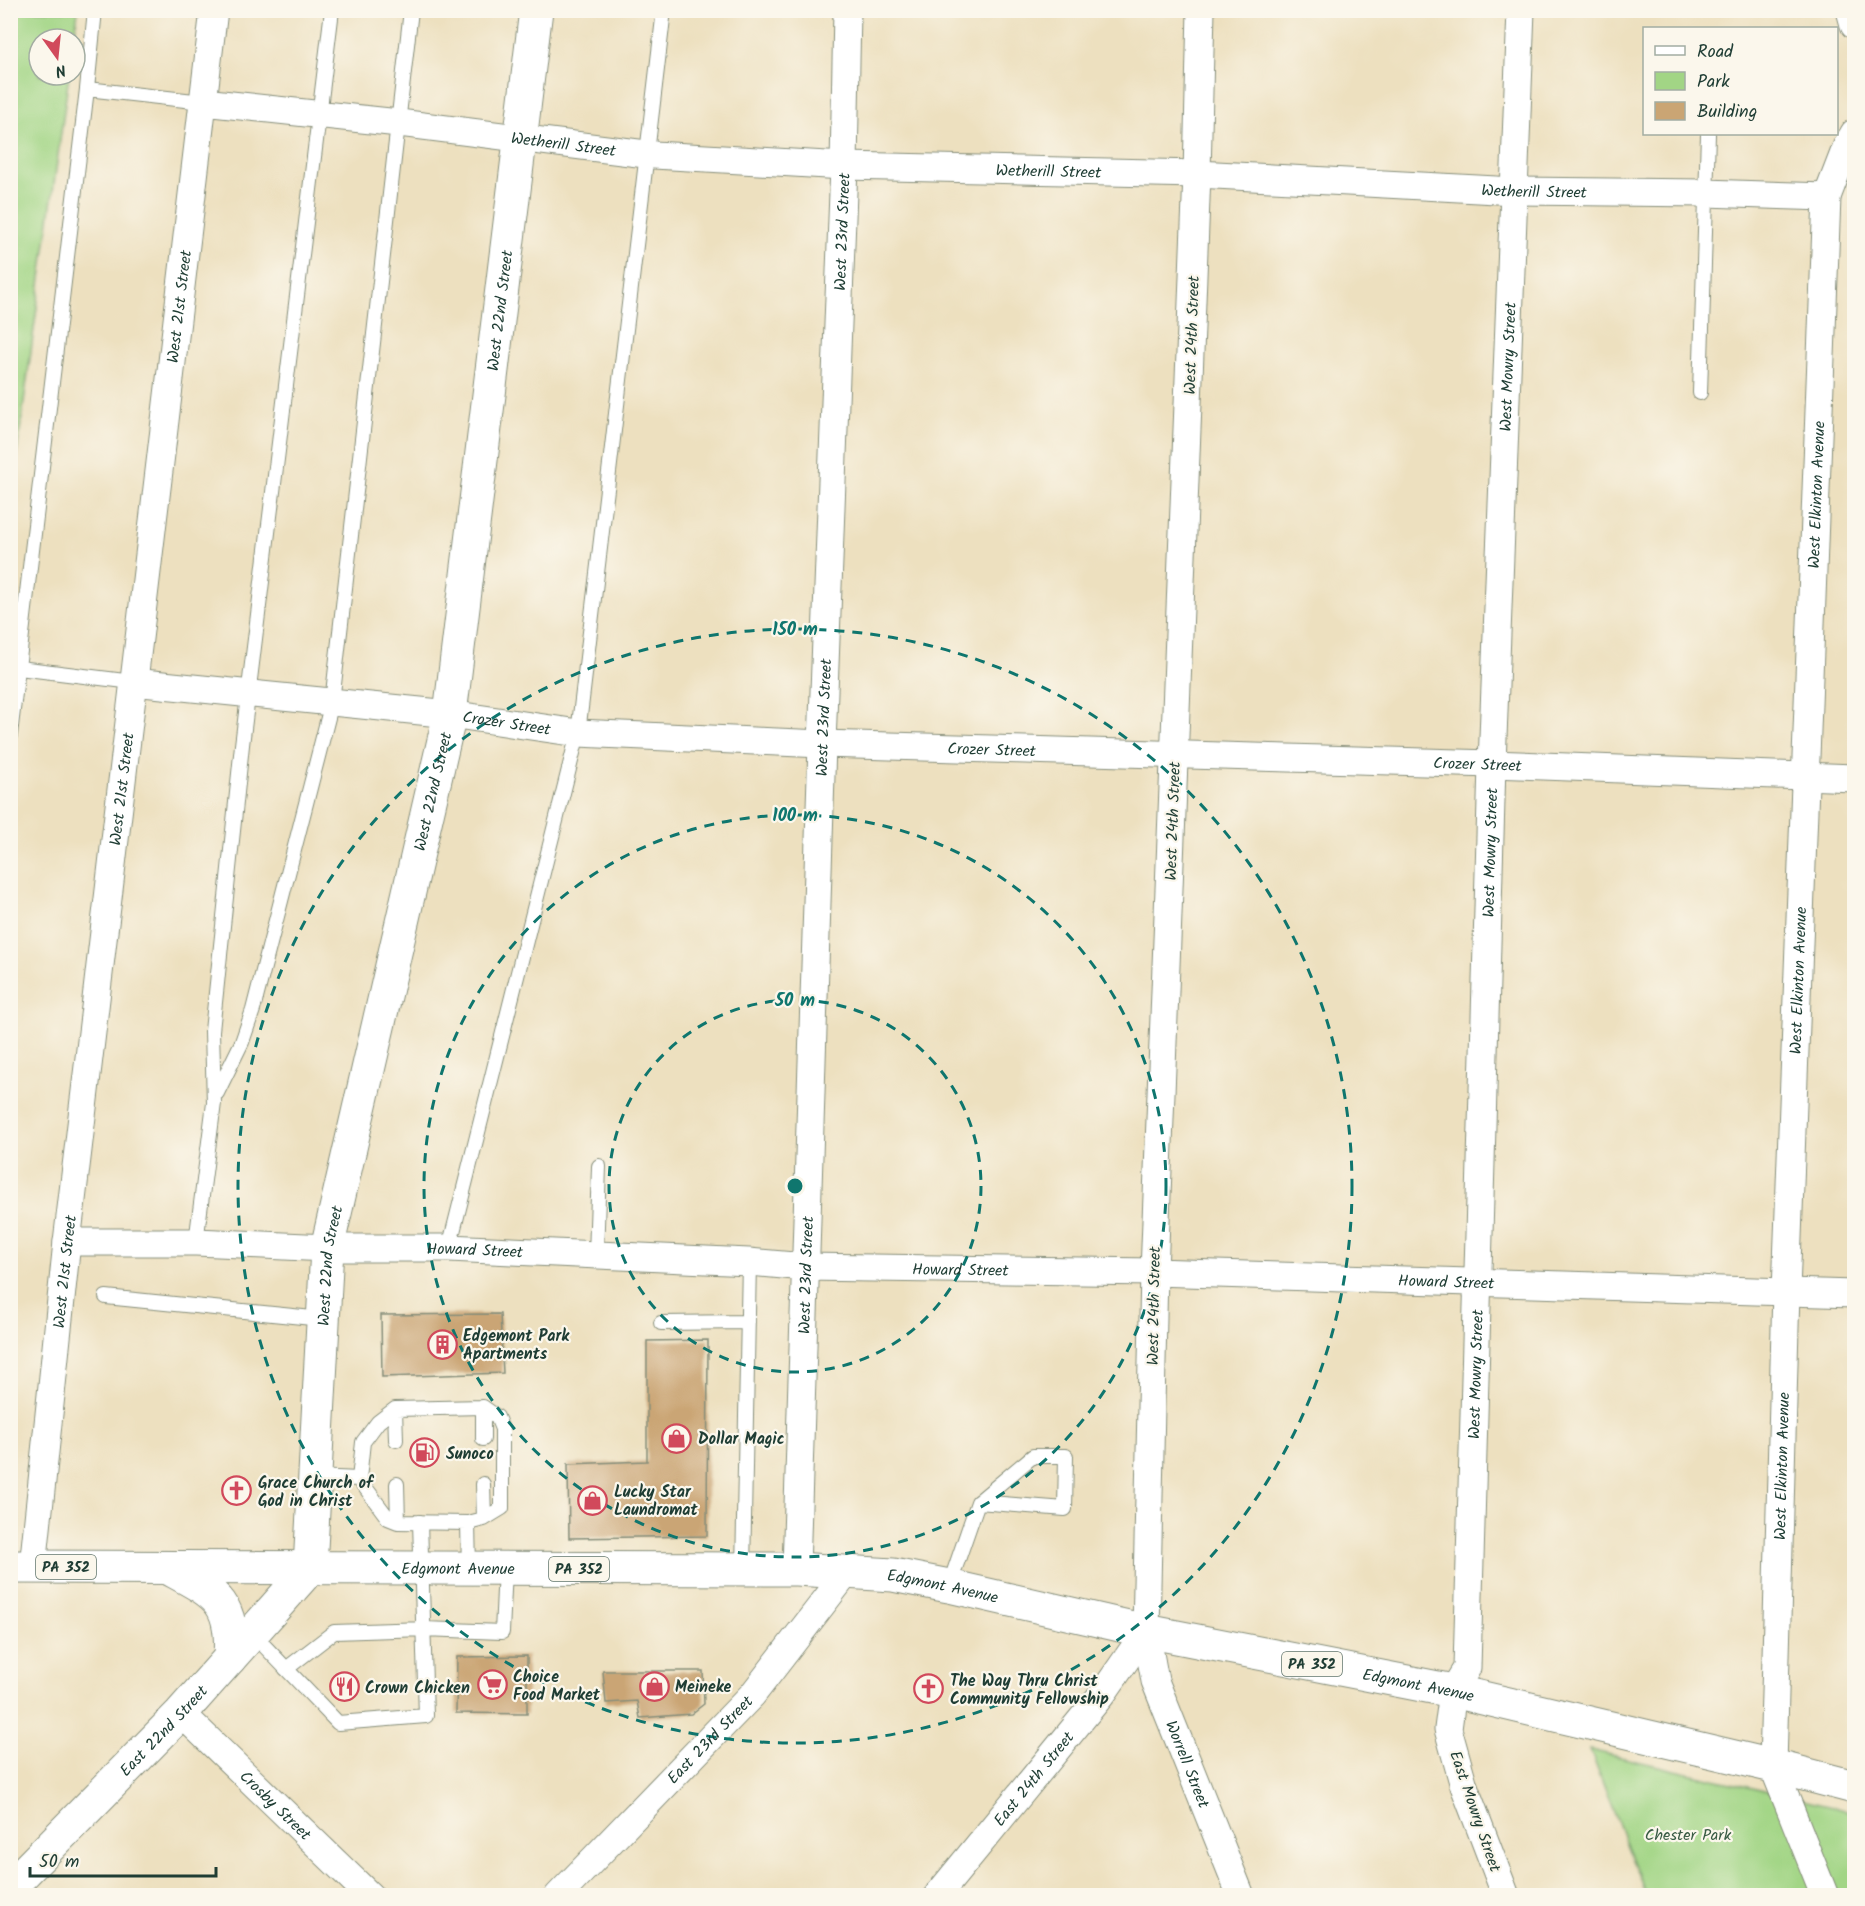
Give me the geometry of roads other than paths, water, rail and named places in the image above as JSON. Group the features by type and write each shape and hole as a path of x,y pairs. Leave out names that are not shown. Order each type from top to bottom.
{"main road":[{"name":"West 22nd Street","path":"310,1568 327,1248 450,714 536,10"},
{"name":"Edgmont Avenue","path":"22,1567 796,1569 893,1575 1146,1631 1453,1691 1854,1787"},
{"path":"167,1568 205,1589 223,1608 230,1620 232,1634 230,1658"},
{"name":"East 22nd Street","path":"10,1887 181,1713 310,1568"}],"street":[{"name":"West 21st Street","path":"22,1567 67,1242 214,10"},
{"name":"West 23rd Street","path":"796,1569 822,744 844,166 847,10"},
{"name":"West 24th Street","path":"1146,1631 1154,1272 1197,174 1201,10"},
{"name":"West Mowry Street","path":"1453,1691 1467,1668 1492,764 1521,10"},
{"path":"1851,10 1854,26"},
{"name":"Wetherill Street","path":"203,102 399,123 647,154 844,166 1197,174 1515,191 1827,197"},
{"path":"1827,197 1854,133"},
{"name":"West Elkinton Avenue","path":"1773,1766 1786,1291 1827,197"},
{"name":"Crozer Street","path":"133,682 450,714 578,733 822,744 1492,764 1854,778"},
{"name":"Howard Street","path":"67,1242 196,1242 327,1248 449,1248 749,1262 805,1267 1154,1272 1854,1294"},
{"name":"East 23rd Street","path":"558,1896 753,1694 848,1572"},
{"name":"East 24th Street","path":"937,1896 1103,1693 1146,1631"},
{"name":"Worrell Street","path":"1146,1631 1155,1681 1241,1896"},
{"name":"East Mowry Street","path":"1453,1691 1448,1729 1464,1786 1506,1896"},
{"name":"Crosby Street","path":"181,1713 370,1896"},
{"path":"1773,1766 1825,1896"}],"lane":[{"path":"10,735 87,89 94,10"},
{"path":"214,1103 212,1031 247,694 332,10"},
{"path":"196,1242 214,1103 218,1088 242,1042 253,1010 332,702 411,10"},
{"path":"449,1248 578,733 664,10"},
{"path":"87,89 203,102"},
{"path":"1700,393 1708,135"},
{"path":"19,668 133,682"},
{"path":"596,1256 599,1166"},
{"path":"744,1570 749,1262"},
{"path":"106,1297 322,1319"},
{"path":"661,1323 748,1322"},
{"path":"483,1407 483,1439"},
{"path":"483,1407 497,1417 502,1429 502,1508 484,1520 468,1522 398,1521 388,1518 358,1479 363,1442 378,1422 395,1409 483,1407"},
{"path":"395,1409 396,1440"},
{"path":"949,1586 978,1502 1033,1456 1066,1456 1065,1509 978,1502"},
{"path":"314,1477 358,1479"},
{"path":"397,1484 398,1521"},
{"path":"483,1484 484,1520"},
{"path":"252,1633 338,1723 426,1716 420,1522"},
{"path":"468,1522 469,1569"},
{"path":"286,1669 334,1632 424,1629 502,1632 505,1569"}],"place":[{"name":"Edgemont Park Apartments","path":"442,1344"},
{"name":"Dollar Magic","path":"677,1438"},
{"name":"Sunoco","path":"425,1453"},
{"name":"Grace Church of God in Christ","path":"237,1491"},
{"name":"Lucky Star Laundromat","path":"593,1500"},
{"name":"Choice Food Market","path":"492,1685"},
{"name":"Meineke","path":"654,1686"},
{"name":"Crown Chicken","path":"344,1687"},
{"name":"The Way Thru Christ Community Fellowship","path":"929,1689"}],"park label":[{"name":"Chester Park","path":"1688,1834"}]}
